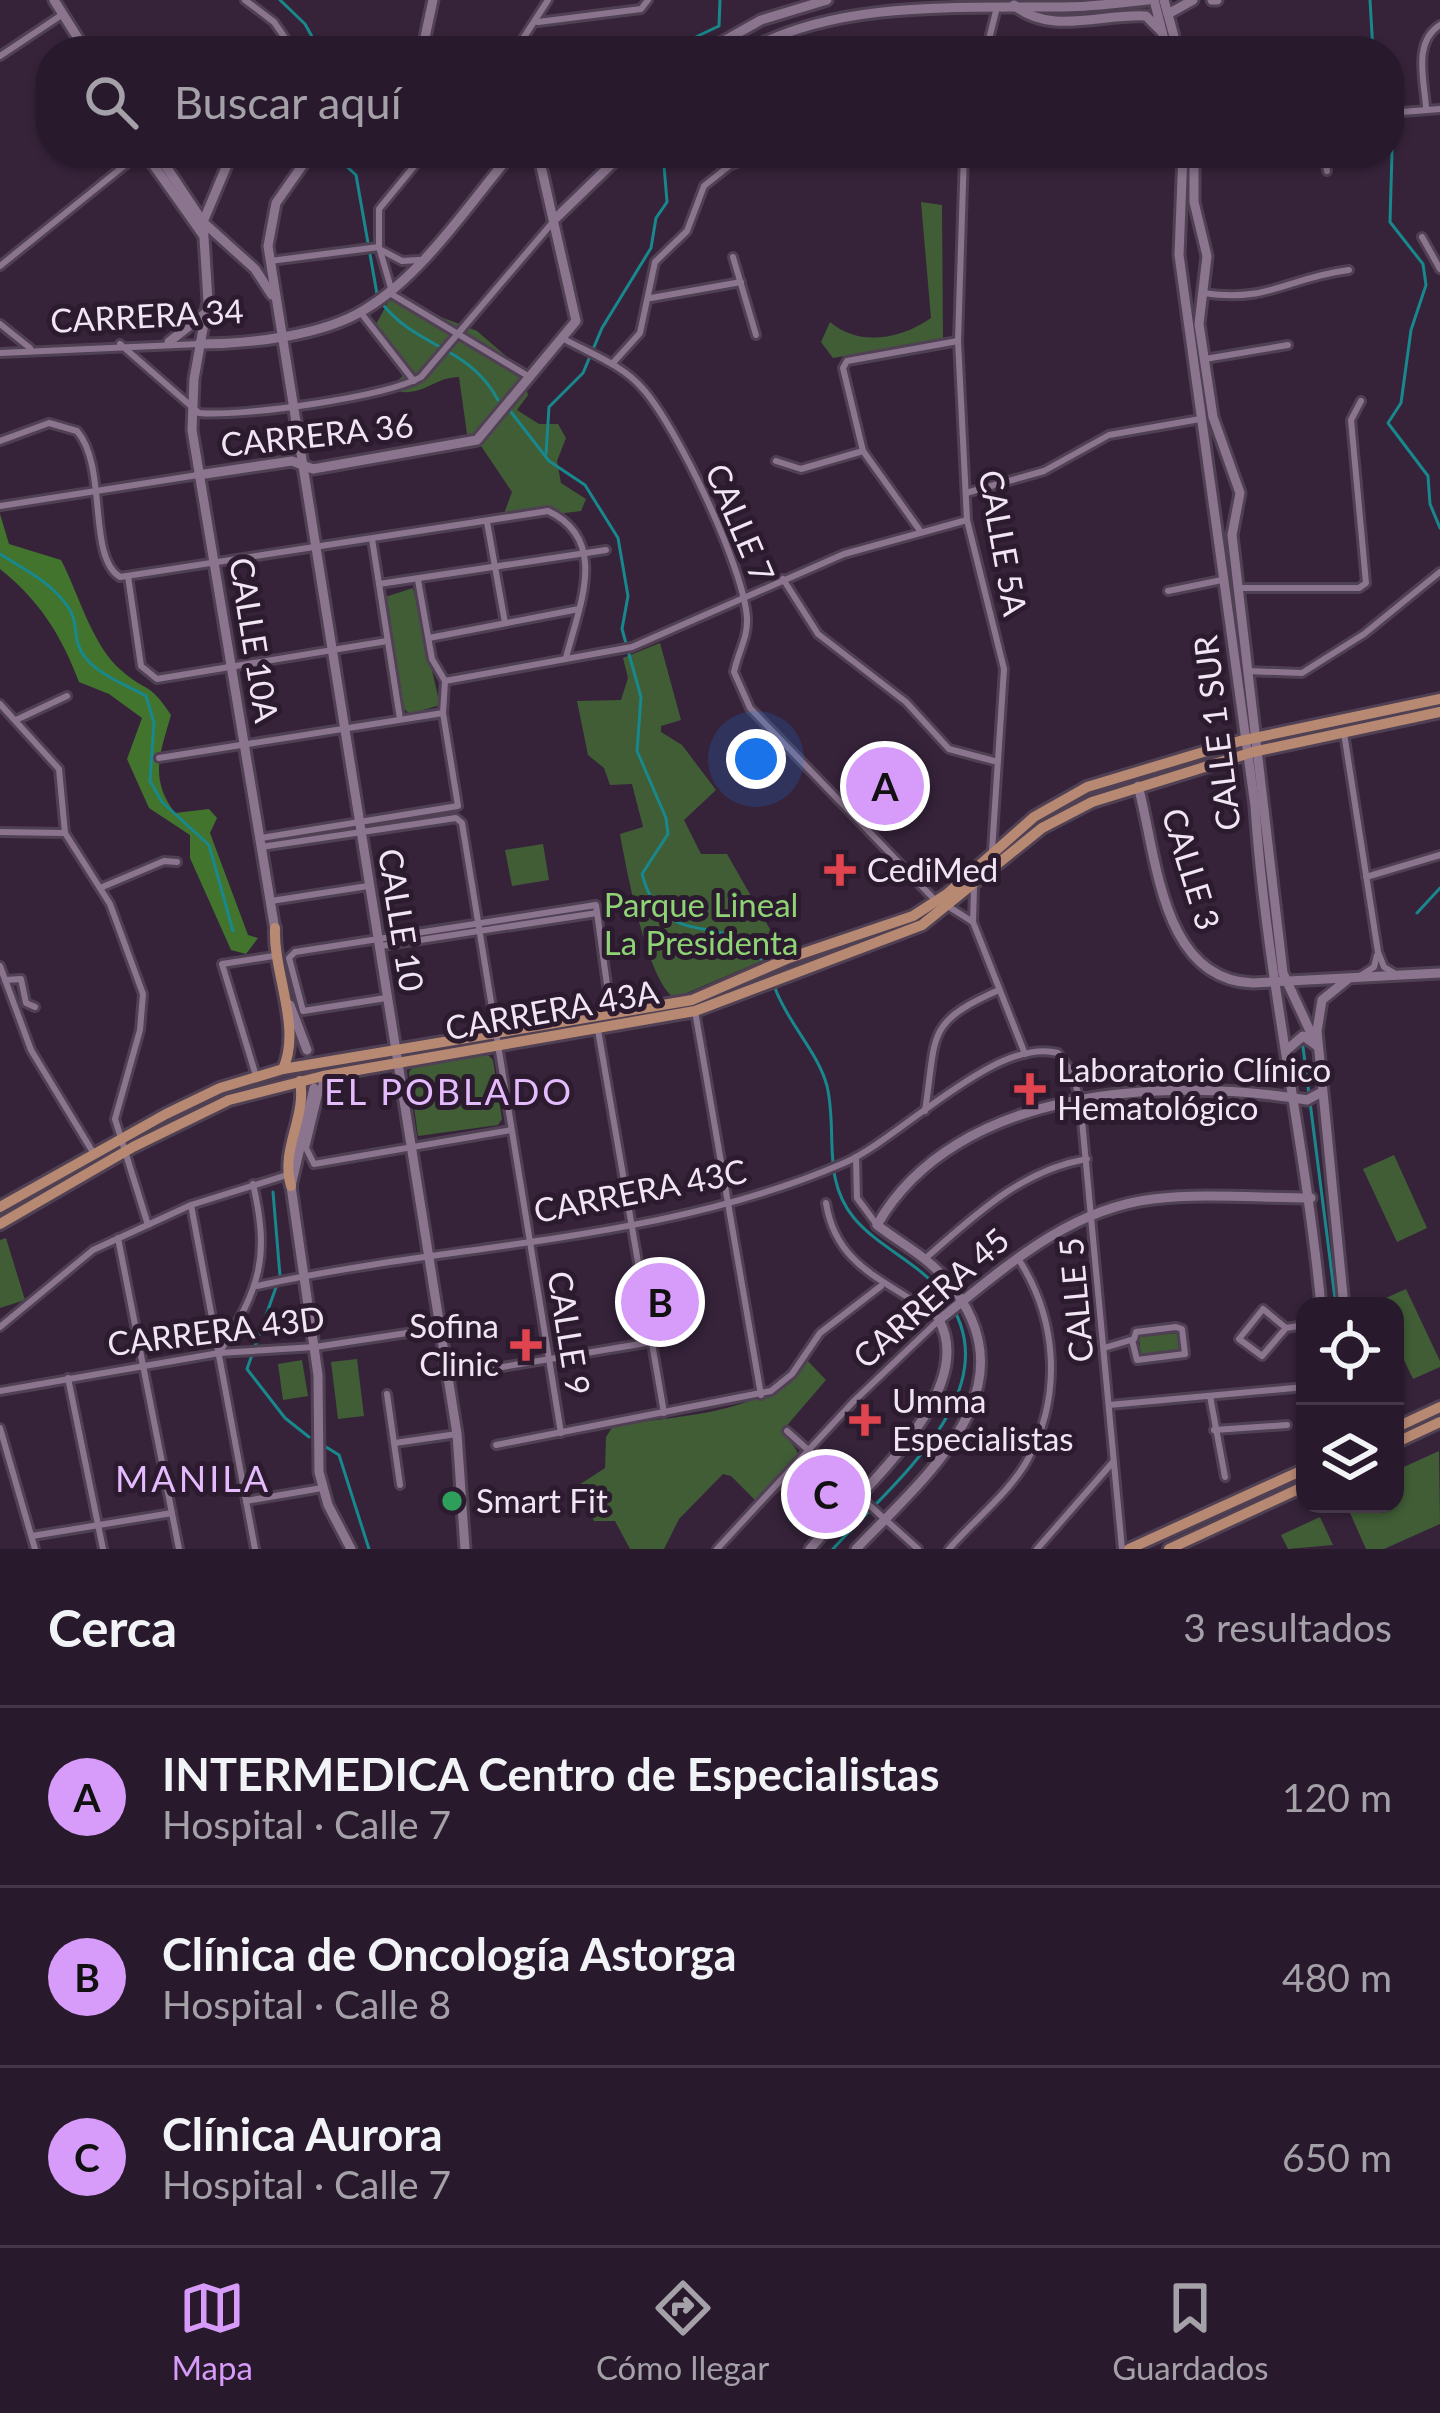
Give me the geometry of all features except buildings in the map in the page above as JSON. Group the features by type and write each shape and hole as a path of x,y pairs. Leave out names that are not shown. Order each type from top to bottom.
{"main road":[{"name":"CARRERA 43A","path":"0,1207 94,1154 229,1100 323,1076 694,1010 795,969 911,931 974,888 1033,817 1073,793 1440,699"},
{"name":"CARRERA 43A","path":"0,1224 123,1145 256,1076 692,1000 789,958 903,920 1069,812 1252,745 1344,733 1440,712"},
{"path":"275,928 274,956 291,1035 283,1069"},
{"path":"289,1180 302,1096 300,1081"},
{"path":"1404,1424 1440,1407"},
{"path":"1404,1440 1440,1422"},
{"path":"1125,1549 1296,1473"},
{"path":"1169,1549 1296,1490"}],"street":[{"path":"54,0 77,36"},
{"path":"245,0 274,22 284,36"},
{"path":"428,36 433,0"},
{"path":"527,36 548,0"},
{"path":"733,36 761,20 827,0"},
{"path":"772,36 792,24 841,10 1151,0 1163,36"},
{"path":"1164,0 1174,36"},
{"path":"1168,14 1191,0"},
{"path":"538,22 646,3"},
{"path":"990,36 998,4"},
{"path":"1014,5 1028,17 1050,21 1146,16 1162,32"},
{"path":"0,56 63,14"},
{"path":"1426,107 1423,48 1429,32 1440,25"},
{"path":"1404,111 1440,109"},
{"path":"0,266 125,168"},
{"path":"155,168 202,235"},
{"name":"CALLE 10","path":"165,168 203,222 255,269 275,299"},
{"name":"CALLE 10A","path":"224,168 209,196 203,222 206,311 191,410 198,476 275,928 287,994 307,1050"},
{"name":"CALLE 10","path":"300,168 271,216 270,262 374,943 457,1434 465,1549"},
{"path":"413,168 379,209 371,248 383,297 531,378"},
{"name":"CARRERA 34","path":"0,353 30,348 200,344 281,334 361,313 419,260 499,168"},
{"path":"542,168 556,218"},
{"path":"120,344 191,410 220,414 414,381 556,218 608,168"},
{"path":"612,364 640,334 659,252 687,231 704,186 726,168"},
{"name":"CALLE 5A","path":"964,168 958,341 967,520 1004,669 994,761 997,860"},
{"name":"CALLE 1 SUR","path":"1182,168 1179,255 1252,745 1320,1297"},
{"name":"CALLE 1 SUR","path":"1194,168 1194,202 1207,256 1199,292 1213,417 1240,493 1232,535 1252,745"},
{"path":"185,196 209,196"},
{"name":"CARRERA 36","path":"0,506 292,460 313,469 470,444 564,339 577,313 556,218"},
{"path":"1422,237 1440,269"},
{"path":"1179,255 1193,244 1207,256"},
{"path":"270,262 371,248 402,261 419,260"},
{"path":"734,257 756,334"},
{"path":"1199,292 1249,298 1269,295 1297,278 1348,270"},
{"path":"651,298 741,282"},
{"path":"169,342 206,311"},
{"path":"361,313 414,381"},
{"path":"3,327 30,348"},
{"path":"3,327 12,350"},
{"name":"CALLE 7","path":"564,339 612,364 655,405 710,508 744,596 746,639 734,672 737,688 779,740 937,901 950,908"},
{"path":"921,532 863,451 844,364 958,341"},
{"path":"1205,359 1288,345"},
{"path":"1238,588 1359,588 1367,579 1351,420 1360,401"},
{"path":"966,493 1044,470 1109,435 1204,418"},
{"path":"0,441 49,422 69,426 86,441 112,572 128,576 487,522 539,508 568,522 585,551 587,574 566,658"},
{"path":"776,461 801,470 863,451"},
{"path":"1212,477 1228,487 1237,475"},
{"path":"445,681 630,648 783,579 967,520"},
{"path":"487,522 505,623"},
{"path":"372,539 400,719"},
{"path":"379,584 607,550"},
{"path":"1247,670 1302,673 1364,634 1440,572"},
{"path":"128,576 141,667 158,679 387,641"},
{"path":"783,579 834,650 906,702 949,749 994,761"},
{"path":"1168,591 1226,579"},
{"name":"CALLE 9","path":"418,580 428,638 445,681 443,713 458,813 561,1433"},
{"path":"428,638 579,609"},
{"path":"16,720 67,697"},
{"path":"0,704 59,769 64,833 119,924 144,1010 115,1119 148,1225"},
{"path":"159,758 443,713"},
{"path":"1344,733 1378,952 1384,967 1398,974"},
{"name":"CALLE 3","path":"1138,786 1177,931 1198,964 1238,983 1281,981"},
{"path":"260,843 458,813"},
{"path":"0,832 64,833"},
{"path":"1366,877 1440,855"},
{"path":"100,888 164,861 177,862"},
{"path":"271,901 368,886"},
{"path":"974,888 973,922 1024,1054"},
{"path":"950,908 973,922"},
{"path":"386,998 301,1010 290,955 596,909 611,1014"},
{"path":"1308,979 1322,1000 1374,967 1378,952"},
{"path":"256,1076 222,964 274,956"},
{"path":"0,966 31,1050 94,1154"},
{"path":"1281,981 1440,973"},
{"path":"5,980 21,979 26,1003 35,1007"},
{"name":"CALLE 1 SUR","path":"1281,981 1317,1046"},
{"path":"925,1111 939,1032 955,1010 1000,990"},
{"name":"CALLE 1 SUR","path":"1322,1000 1317,1046 1343,1297"},
{"path":"694,1010 761,1395"},
{"path":"598,1030 664,1413"},
{"path":"1289,1053 1297,1037 1309,1037 1317,1046"},
{"name":"CARRERA 43C","path":"257,1286 730,1206 852,1160 1024,1054 1058,1053"},
{"name":"CALLE 5","path":"1058,1053 1071,1071 1080,1099 1125,1549"},
{"path":"323,1076 309,1159 322,1163 511,1130"},
{"path":"314,1088 289,1180 315,1347 322,1488 351,1549"},
{"path":"877,1225 930,1163 1003,1120 1080,1099 1174,1091 1306,1100 1322,1092"},
{"path":"926,1258 1011,1189 1064,1162 1087,1159"},
{"path":"852,1160 857,1198 877,1225 926,1258 960,1303 983,1357 967,1419 942,1458 881,1515 856,1549"},
{"path":"0,1327 68,1266 118,1238 191,1205 253,1184 289,1180"},
{"path":"219,1353 257,1286 261,1270 263,1241 253,1184"},
{"name":"CARRERA 45","path":"717,1549 811,1453 853,1402 941,1319 1017,1257 1094,1217 1157,1198 1311,1198"},
{"path":"810,1549 934,1402 948,1359 941,1319 899,1290 881,1286 835,1234 826,1203"},
{"path":"191,1205 255,1549"},
{"path":"118,1238 178,1549"},
{"path":"949,1549 1026,1463 1046,1413 1052,1362 1042,1302 1017,1257"},
{"path":"261,1270 272,1283"},
{"path":"496,1445 761,1395 792,1374 820,1333 881,1286"},
{"path":"1286,1328 1263,1309 1239,1339 1262,1356 1286,1328 1296,1326"},
{"name":"CARRERA 43D","path":"0,1390 219,1353 315,1347 440,1328"},
{"path":"1103,1348 1132,1340 1136,1332 1182,1328 1185,1354 1137,1360 1132,1340"},
{"path":"447,1376 652,1342"},
{"path":"68,1378 103,1549"},
{"path":"1109,1405 1296,1388"},
{"path":"387,1394 400,1485"},
{"path":"1210,1396 1225,1477"},
{"path":"1214,1430 1288,1425"},
{"path":"0,1428 35,1549"},
{"path":"787,1431 918,1549"},
{"path":"394,1443 457,1434"},
{"path":"1037,1549 1113,1462"},
{"path":"246,1501 322,1488"},
{"path":"32,1536 172,1513"}],"green space":[{"path":"921,202 942,205 943,340 833,358 821,342 830,322 854,335 880,337 907,331 931,318"},
{"path":"401,294 413,306 477,331 520,368 528,395 517,410 539,424 558,424 566,438 557,461 561,483 586,499 581,511 509,520 505,511 512,492 473,434 467,434 459,377 401,392 396,382 405,374 375,326 388,302"},
{"path":"0,514 9,544 61,560 102,648 122,671 158,697 171,715 159,766 162,788 175,813 209,809 217,818 210,833 248,935 258,938 246,954 231,950 190,858 190,835 149,808 127,759 142,718 109,694 79,682 48,620 0,569"},
{"path":"413,588 440,705 410,714 403,708 385,597"},
{"name":"Parque Lineal La Presidenta","path":"660,643 681,720 661,726 661,732 682,745 716,790 684,820 701,854 727,854 783,952 675,998 665,988 647,949 627,872 620,834 643,827 632,784 610,785 604,768 588,755 577,701 621,700 628,678 623,658"},
{"path":"543,844 549,880 512,886 505,850"},
{"path":"488,1055 493,1060 502,1119 498,1125 418,1136 409,1072 414,1066"},
{"path":"1394,1155 1427,1228 1397,1242 1363,1169"},
{"path":"6,1238 25,1300 0,1308 0,1240"},
{"path":"1406,1289 1440,1367 1413,1379 1404,1360 1404,1297 1388,1297"},
{"path":"1178,1333 1180,1353 1141,1356 1139,1337"},
{"path":"357,1359 364,1416 338,1419 331,1362"},
{"path":"806,1359 826,1380 783,1430 799,1462 780,1491 758,1503 723,1474 679,1519 664,1549 630,1549 615,1521 594,1521 579,1485 605,1468 606,1437 613,1426 745,1402 790,1378"},
{"path":"302,1360 308,1396 283,1400 278,1364"},
{"path":"1439,1451 1440,1524 1384,1549 1366,1549 1350,1513 1404,1513 1404,1467"},
{"path":"1320,1517 1333,1545 1288,1549 1281,1535"}],"waterway":[{"path":"280,0 312,36"},
{"path":"698,36 719,26 720,0"},
{"path":"1370,0 1372,36"},
{"path":"348,168 356,175 377,294"},
{"path":"546,454 549,407 583,373 602,328 651,248 656,218 667,202 664,168"},
{"path":"1392,168 1390,222 1423,264 1426,285 1411,330 1401,403 1388,423 1428,476 1430,504 1440,528"},
{"path":"381,302 410,329 472,368 498,400"},
{"path":"511,412 549,461 585,485 618,538 628,596 622,629 641,697 637,751 666,818 668,834 642,874 652,899 665,915 731,935 761,959"},
{"path":"0,554 61,598 89,662 146,696 154,723 150,781 162,802 209,845 233,931"},
{"path":"1417,913 1440,888"},
{"path":"775,988 827,1086 834,1171 844,1203 864,1229 935,1284 963,1331 965,1366 955,1400 936,1434 833,1549"},
{"path":"1303,1047 1335,1297"},
{"path":"273,1192 280,1276 247,1369 285,1418 309,1437"},
{"path":"326,1447 339,1455 369,1549"}],"place":[{"name":"INTERMEDICA Centro de Especialistas","path":"885,786"},
{"name":"CediMed","path":"840,870"},
{"name":"Laboratorio Clínico Hematológico","path":"1030,1089"},
{"name":"Clínica de Oncología Astorga","path":"660,1302"},
{"name":"Sofina Clinic","path":"526,1345"},
{"name":"Umma Especialistas","path":"865,1420"},
{"name":"Clínica Aurora","path":"826,1494"},
{"name":"Smart Fit","path":"452,1501"}],"district":[{"name":"EL POBLADO","path":"449,1092"},
{"name":"MANILA","path":"193,1479"}]}
